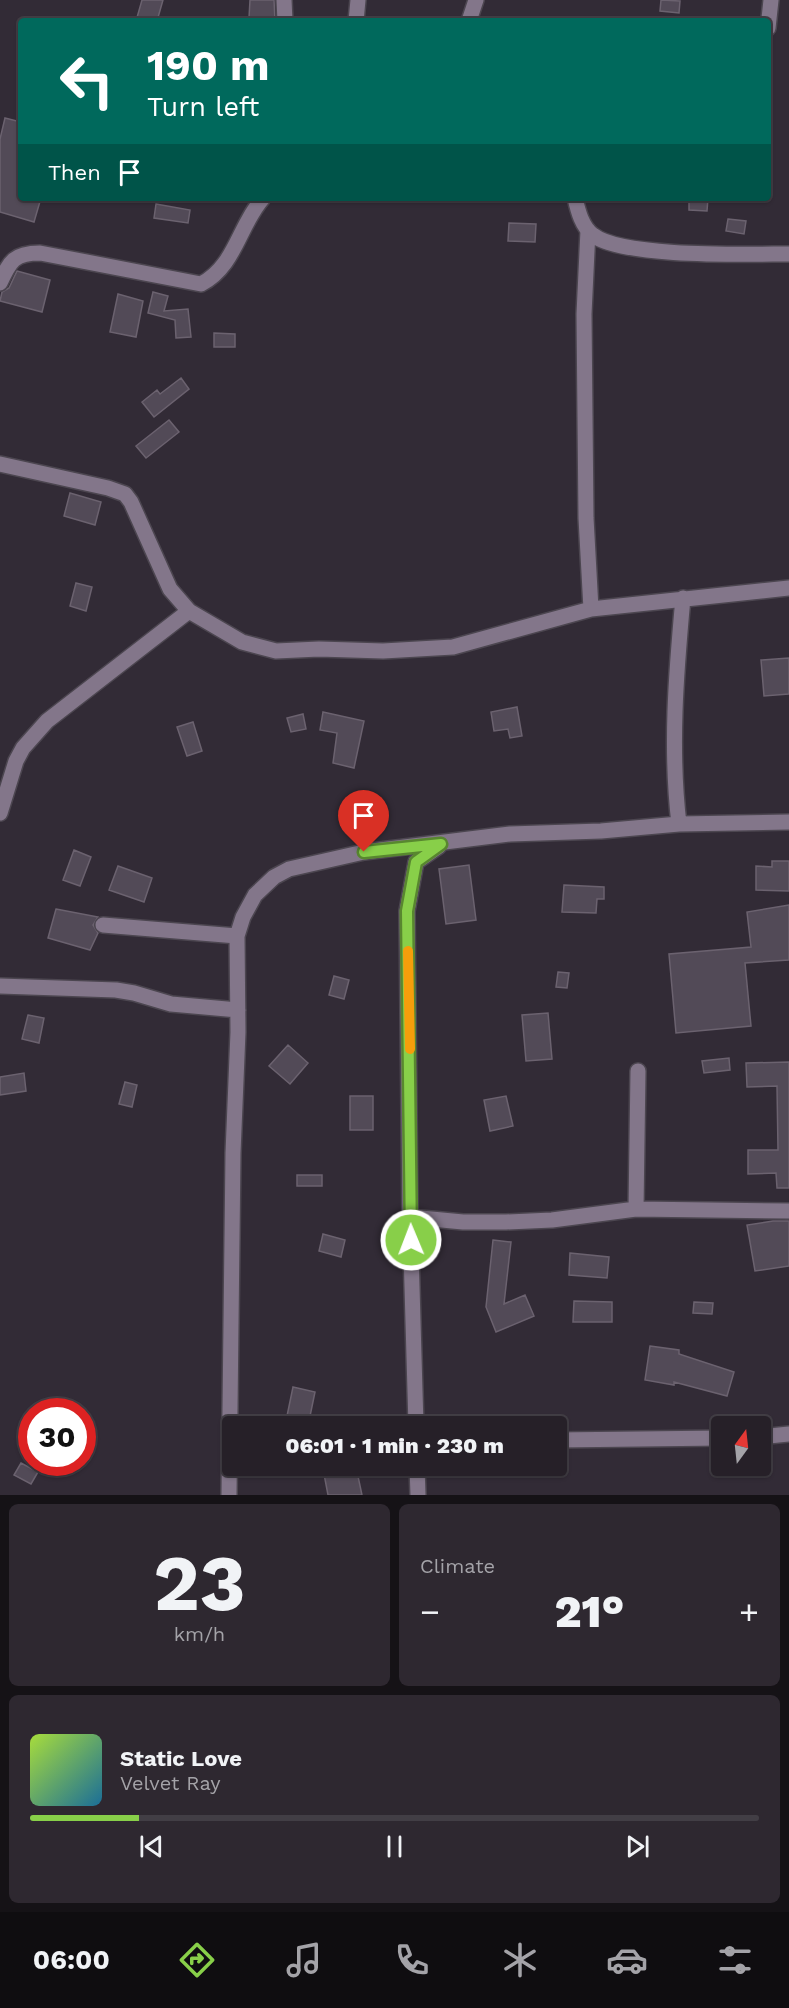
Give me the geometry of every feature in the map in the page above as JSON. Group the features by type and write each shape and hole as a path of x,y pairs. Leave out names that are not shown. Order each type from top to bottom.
{"street":[{"path":"284,0 285,18"},
{"path":"356,18 358,0"},
{"path":"470,18 476,0"},
{"path":"769,18 771,0"},
{"path":"0,283 16,257 26,253 40,253 201,284 214,278 223,267 261,201"},
{"path":"576,201 588,230 584,314 586,518 591,609"},
{"path":"588,230 598,238 626,246 734,254 789,254"},
{"path":"0,464 108,488 125,494 131,502 170,589 189,611 242,642 276,651 319,649 383,651 474,643 591,609 789,588"},
{"path":"679,824 674,780 675,708 683,598"},
{"path":"0,813 16,761 23,748 47,721 189,611"},
{"path":"231,1416 238,1010 237,936 243,917 255,895 269,881 289,869 364,852 510,834 601,831 679,824 789,822"},
{"path":"416,1416 410,1217 407,911 416,862 441,844"},
{"path":"103,925 237,936"},
{"path":"0,986 116,990 171,1004 238,1010"},
{"path":"636,1209 638,1071"},
{"path":"410,1217 463,1222 506,1222 552,1220 636,1209 789,1210"},
{"path":"771,1436 789,1434"},
{"path":"567,1440 711,1438"},
{"path":"229,1495 230,1476"},
{"path":"417,1476 418,1495"}],"building":[{"path":"142,0 163,0 158,18 137,18"},
{"path":"250,0 274,0 275,18 249,18"},
{"path":"661,0 680,1 679,13 660,11"},
{"path":"5,118 18,121 18,201 40,201 34,222 0,212 0,139"},
{"path":"689,201 708,201 707,211 689,210"},
{"path":"156,204 190,210 188,223 154,218"},
{"path":"728,219 746,221 744,234 726,231"},
{"path":"509,223 536,224 535,242 508,241"},
{"path":"17,271 50,280 42,312 0,301 2,292 9,288"},
{"path":"153,292 168,296 164,311 188,309 191,337 176,338 175,320 148,313"},
{"path":"118,294 143,301 136,337 110,332"},
{"path":"214,333 235,334 235,347 214,347"},
{"path":"181,378 189,389 154,417 142,402 157,390 160,394"},
{"path":"169,420 179,432 146,458 136,446"},
{"path":"70,493 101,502 95,525 64,516"},
{"path":"76,583 92,587 86,611 70,606"},
{"path":"789,658 789,694 764,696 761,660"},
{"path":"517,707 522,736 510,738 508,729 494,731 491,712"},
{"path":"323,712 364,721 354,768 333,763 337,733 320,730"},
{"path":"303,714 306,729 291,732 287,718"},
{"path":"193,722 202,751 187,756 177,727"},
{"path":"74,850 91,857 80,886 63,880"},
{"path":"772,861 789,861 789,891 756,890 756,866 772,867"},
{"path":"469,865 476,920 446,924 439,869"},
{"path":"118,866 152,878 144,902 109,890"},
{"path":"564,885 604,887 604,899 597,899 596,913 562,912"},
{"path":"789,905 789,960 745,963 751,1026 676,1033 669,954 751,947 747,912"},
{"path":"56,909 98,917 93,925 98,933 90,950 48,938"},
{"path":"558,972 569,973 567,988 556,987"},
{"path":"334,976 349,980 344,999 329,995"},
{"path":"548,1013 552,1059 526,1061 522,1015"},
{"path":"28,1015 44,1018 39,1043 22,1039"},
{"path":"288,1045 308,1063 290,1084 269,1066"},
{"path":"729,1058 730,1070 704,1073 702,1061"},
{"path":"789,1062 789,1188 777,1188 776,1173 748,1174 748,1150 778,1150 777,1086 747,1087 746,1063"},
{"path":"24,1073 26,1091 0,1095 0,1077"},
{"path":"125,1082 137,1085 132,1107 119,1104"},
{"path":"350,1096 373,1096 373,1130 350,1130"},
{"path":"506,1096 513,1126 490,1131 484,1100"},
{"path":"297,1175 322,1175 322,1186 297,1186"},
{"path":"789,1221 789,1266 755,1271 747,1225"},
{"path":"323,1234 345,1240 341,1257 319,1251"},
{"path":"493,1240 511,1242 504,1304 525,1295 534,1316 496,1332 486,1307"},
{"path":"570,1253 609,1257 607,1278 569,1275"},
{"path":"574,1301 612,1302 612,1322 573,1322"},
{"path":"694,1302 713,1303 712,1314 693,1313"},
{"path":"650,1346 679,1350 679,1354 734,1372 727,1396 674,1382 674,1385 645,1380"},
{"path":"293,1387 315,1392 310,1416 287,1416"},
{"path":"18,1468 18,1476 36,1476 31,1484 14,1475"},
{"path":"324,1476 358,1476 362,1495 328,1495"}],"slow traffic":[{"path":"408,951 410,1049"}],"route":[{"path":"364,852 441,844 416,862 413,868 407,911 411,1240"}]}
